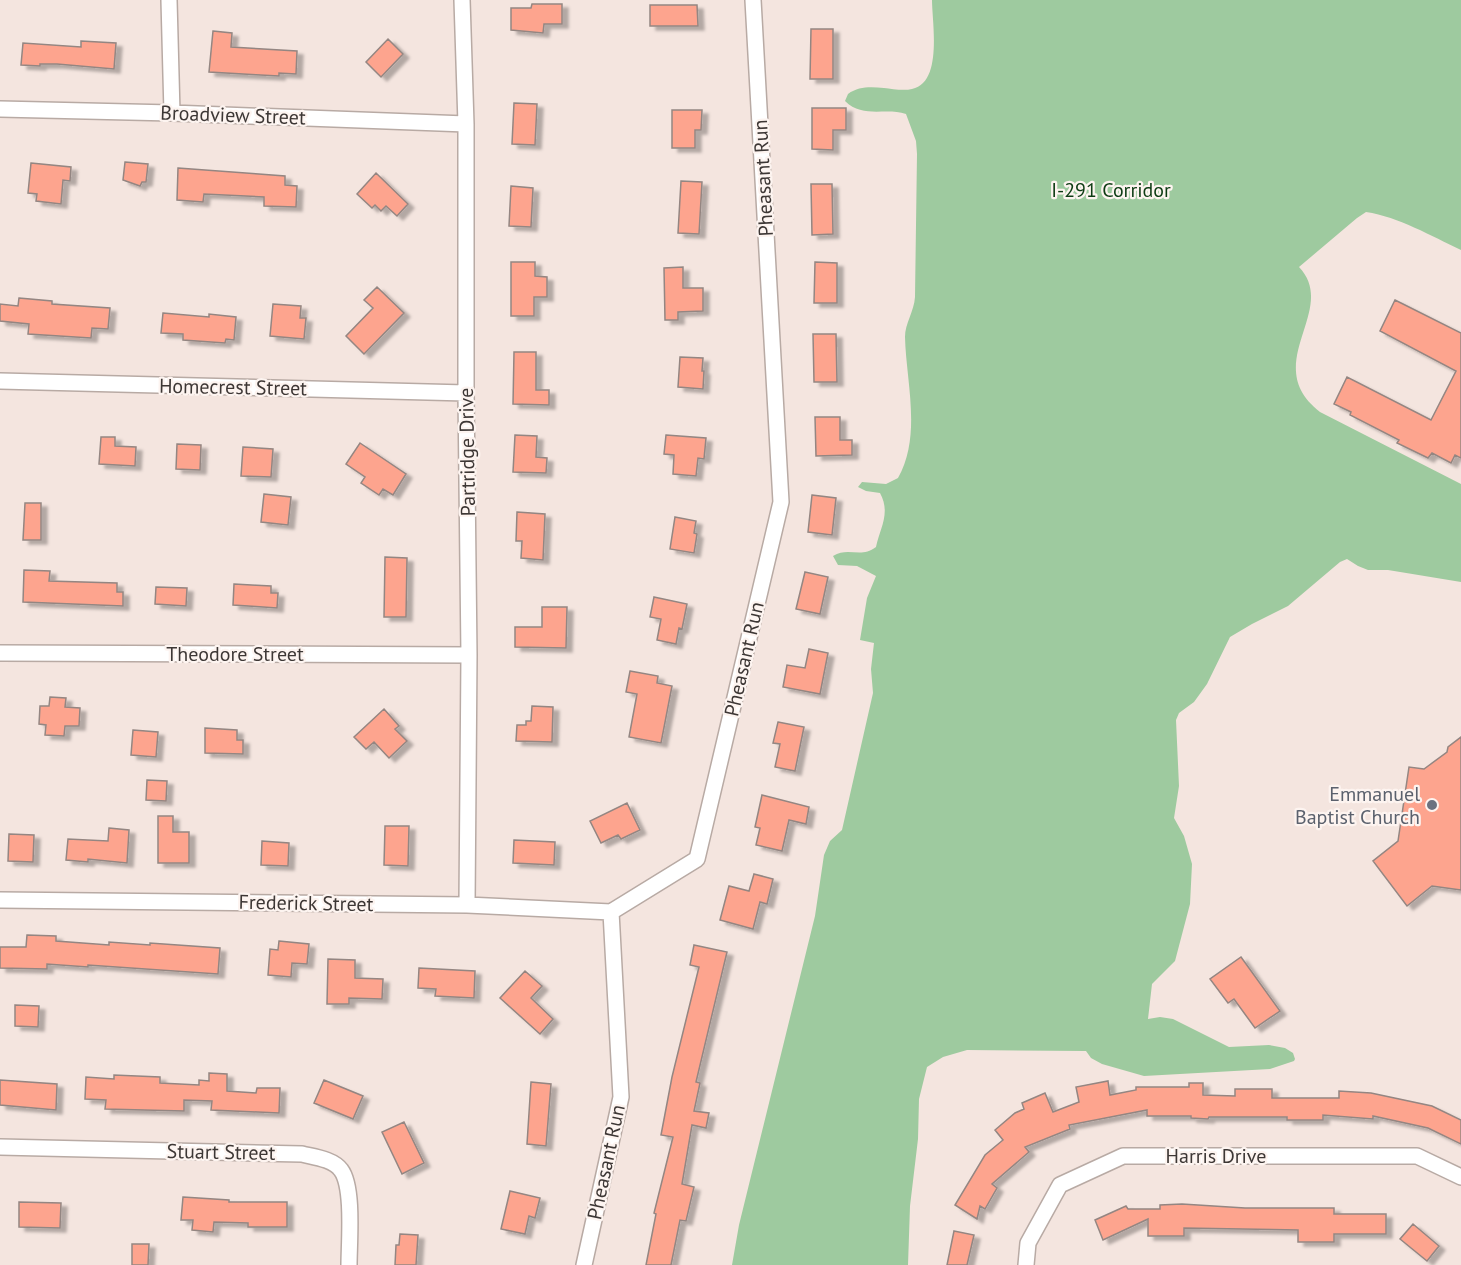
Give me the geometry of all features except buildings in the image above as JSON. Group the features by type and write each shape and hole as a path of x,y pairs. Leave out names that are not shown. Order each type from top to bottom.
{"street":[{"path":"169,0 172,113"},
{"name":"Partridge Drive","path":"462,0 466,124 469,655 466,905"},
{"name":"Pheasant Run","path":"584,1265 621,1097 611,912 697,859 781,502 753,0"},
{"name":"Broadview Street","path":"0,109 466,124"},
{"name":"Homecrest Street","path":"0,381 466,393"},
{"name":"Theodore Street","path":"0,653 469,655"},
{"name":"Frederick Street","path":"0,900 466,905 611,912"},
{"name":"Stuart Street","path":"0,1147 302,1154 329,1162 341,1170 349,1193 349,1265"},
{"name":"Harris Drive","path":"1026,1265 1028,1243 1060,1185 1123,1156 1417,1156 1461,1177"}],"green space":[{"name":"I-291 Corridor","path":"932,0 1461,0 1461,250 1415,228 1378,214 1366,212 1357,218 1299,267 1309,284 1311,301 1297,356 1296,375 1303,394 1320,412 1461,484 1461,582 1388,570 1368,570 1347,559 1340,562 1288,606 1230,637 1207,684 1194,702 1179,713 1176,720 1179,786 1174,818 1184,836 1192,864 1190,904 1175,961 1152,984 1148,1019 1160,1017 1173,1019 1229,1047 1269,1045 1285,1048 1293,1053 1294,1061 1270,1069 1144,1076 1102,1064 1091,1058 1086,1051 967,1050 943,1057 927,1067 919,1099 918,1139 910,1206 908,1265 732,1265 739,1225 815,916 824,855 830,841 842,830 873,693 871,669 874,643 860,640 867,598 876,576 857,566 838,565 833,556 844,552 865,552 876,547 885,514 883,500 880,493 858,487 862,482 886,484 898,478 905,462 911,427 905,337 915,297 916,141 906,114 859,110 845,101 848,94 861,88 905,90 922,84 928,76 934,51"}],"place":[{"name":"Emmanuel Baptist Church","path":"1432,805"}]}
